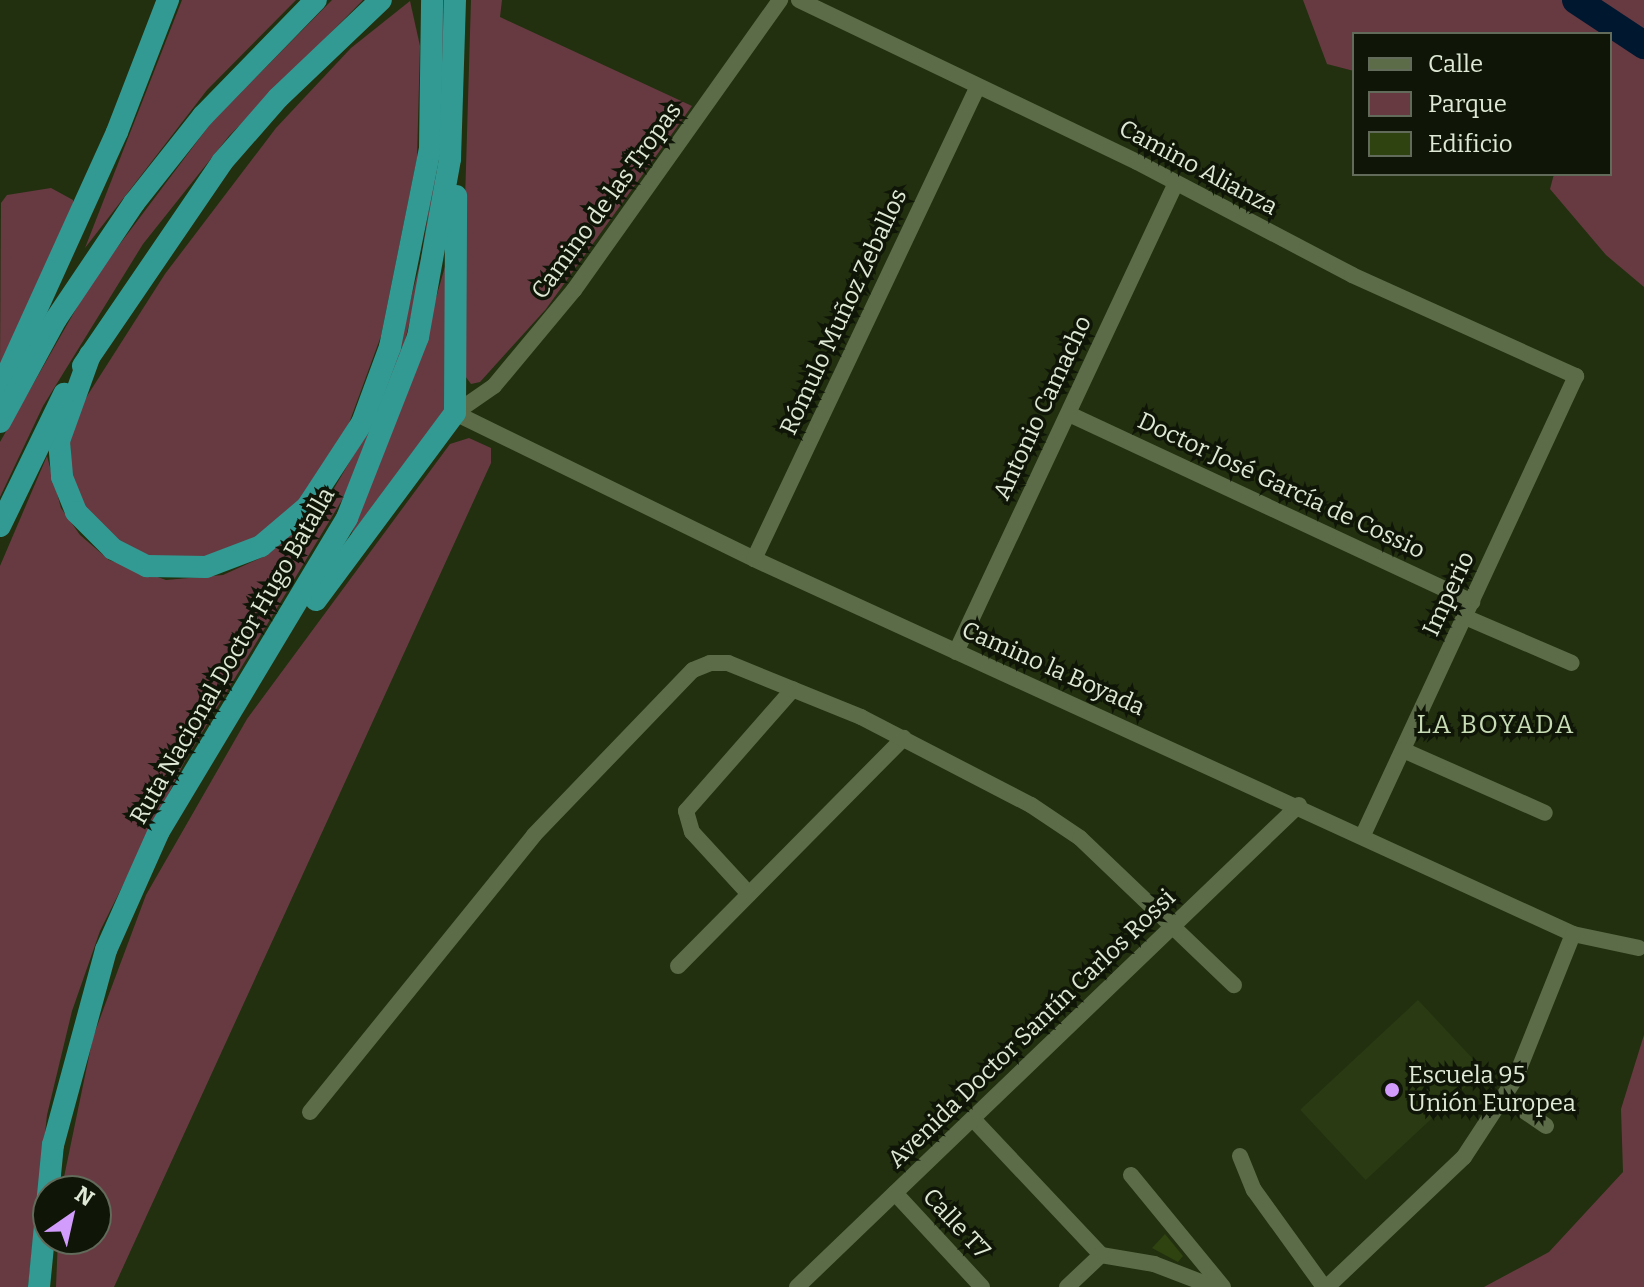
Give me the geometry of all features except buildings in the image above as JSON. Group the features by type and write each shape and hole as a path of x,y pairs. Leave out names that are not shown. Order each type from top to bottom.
{"highway":[{"path":"0,390 117,132 168,0"},
{"path":"0,422 56,319 134,203 213,105 316,0"},
{"path":"0,526 53,411 222,162 278,98 381,0"},
{"path":"90,355 59,441 62,477 76,512 113,549 168,570 224,564 261,546 307,507 362,423 390,347 430,149 440,1"},
{"name":"Ruta Nacional Doctor Hugo Batalla","path":"39,1287 53,1145 106,950 159,831 286,627 347,518 392,416 418,337 450,159 440,1"},
{"path":"286,627 312,605 455,413 456,197 450,159"}],"street":[{"name":"Camino Alianza","path":"799,0 1175,185 1576,376"},
{"name":"Camino de las Tropas","path":"455,413 494,386 574,290 774,2"},
{"name":"Rómulo Muñoz Zeballos","path":"754,559 978,86"},
{"name":"Antonio Camacho","path":"956,652 1175,185"},
{"name":"Imperio","path":"1364,833 1576,376"},
{"name":"Camino la Boyada","path":"455,413 754,559 1364,833 1573,934 1639,948"},
{"name":"Doctor José García de Cossio","path":"1069,414 1469,609 1572,663"},
{"path":"310,1112 534,835 693,670 728,663 904,738 1068,830 1176,925 1234,985"},
{"path":"749,894 692,832 686,811 793,689"},
{"path":"678,966 904,738"},
{"path":"1403,750 1545,813"},
{"name":"Avenida Doctor Santín Carlos Rossi","path":"797,1287 1299,805"},
{"path":"1240,1156 1254,1190 1325,1287 1464,1157 1504,1097 1527,1054 1573,934"},
{"path":"1504,1097 1546,1126"},
{"path":"973,1119 1101,1255 1154,1264 1214,1287"},
{"path":"1131,1175 1223,1287"},
{"name":"Calle T7","path":"895,1193 982,1287"},
{"path":"1067,1287 1101,1255"}],"shaded area":[{"name":"Escuela 95 Unión Europea","path":"1418,1000 1483,1070 1366,1180 1300,1110"}],"green space":[{"path":"182,0 296,0 207,90 85,248"},
{"path":"332,0 363,0 229,136 143,244 43,406 0,497 0,442 92,281 211,123"},
{"path":"441,0 445,0 445,114 423,266 403,349 345,495 185,761 100,931 72,1011 47,1115 40,1175 32,1175 32,1251 28,1287 0,1287 0,566 47,456 61,508 80,535 109,560 166,580 223,575 267,555 326,502 366,434 396,356 421,259 435,168"},
{"path":"471,0 502,0 500,17 692,106 546,309 480,382 471,384 460,369"},
{"path":"1303,0 1644,0 1644,287 1606,255 1550,189 1553,176 1612,176 1612,32 1352,32 1352,70 1327,64"},
{"path":"410,1 420,46 417,158 381,336 348,426 312,488 270,529 220,555 168,560 136,553 90,517 72,479 70,442 82,404 165,274 276,128 351,48"},
{"path":"51,188 73,200 75,210 0,370 1,203 7,195"},
{"path":"446,263 445,409 351,535 424,340"},
{"path":"469,438 491,448 491,463 114,1287 56,1287 57,1255 112,1255 112,1175 64,1175 93,1037 146,895 247,719 450,444"},
{"path":"1644,1035 1644,1287 1484,1287 1549,1252 1623,1172 1621,1109"}],"waterway":[{"path":"1576,0 1644,45"},
{"path":"1586,7 1589,0"}],"place":[{"name":"Escuela 95 Unión Europea","path":"1392,1090"}],"district":[{"name":"LA BOYADA","path":"1496,725"}]}
